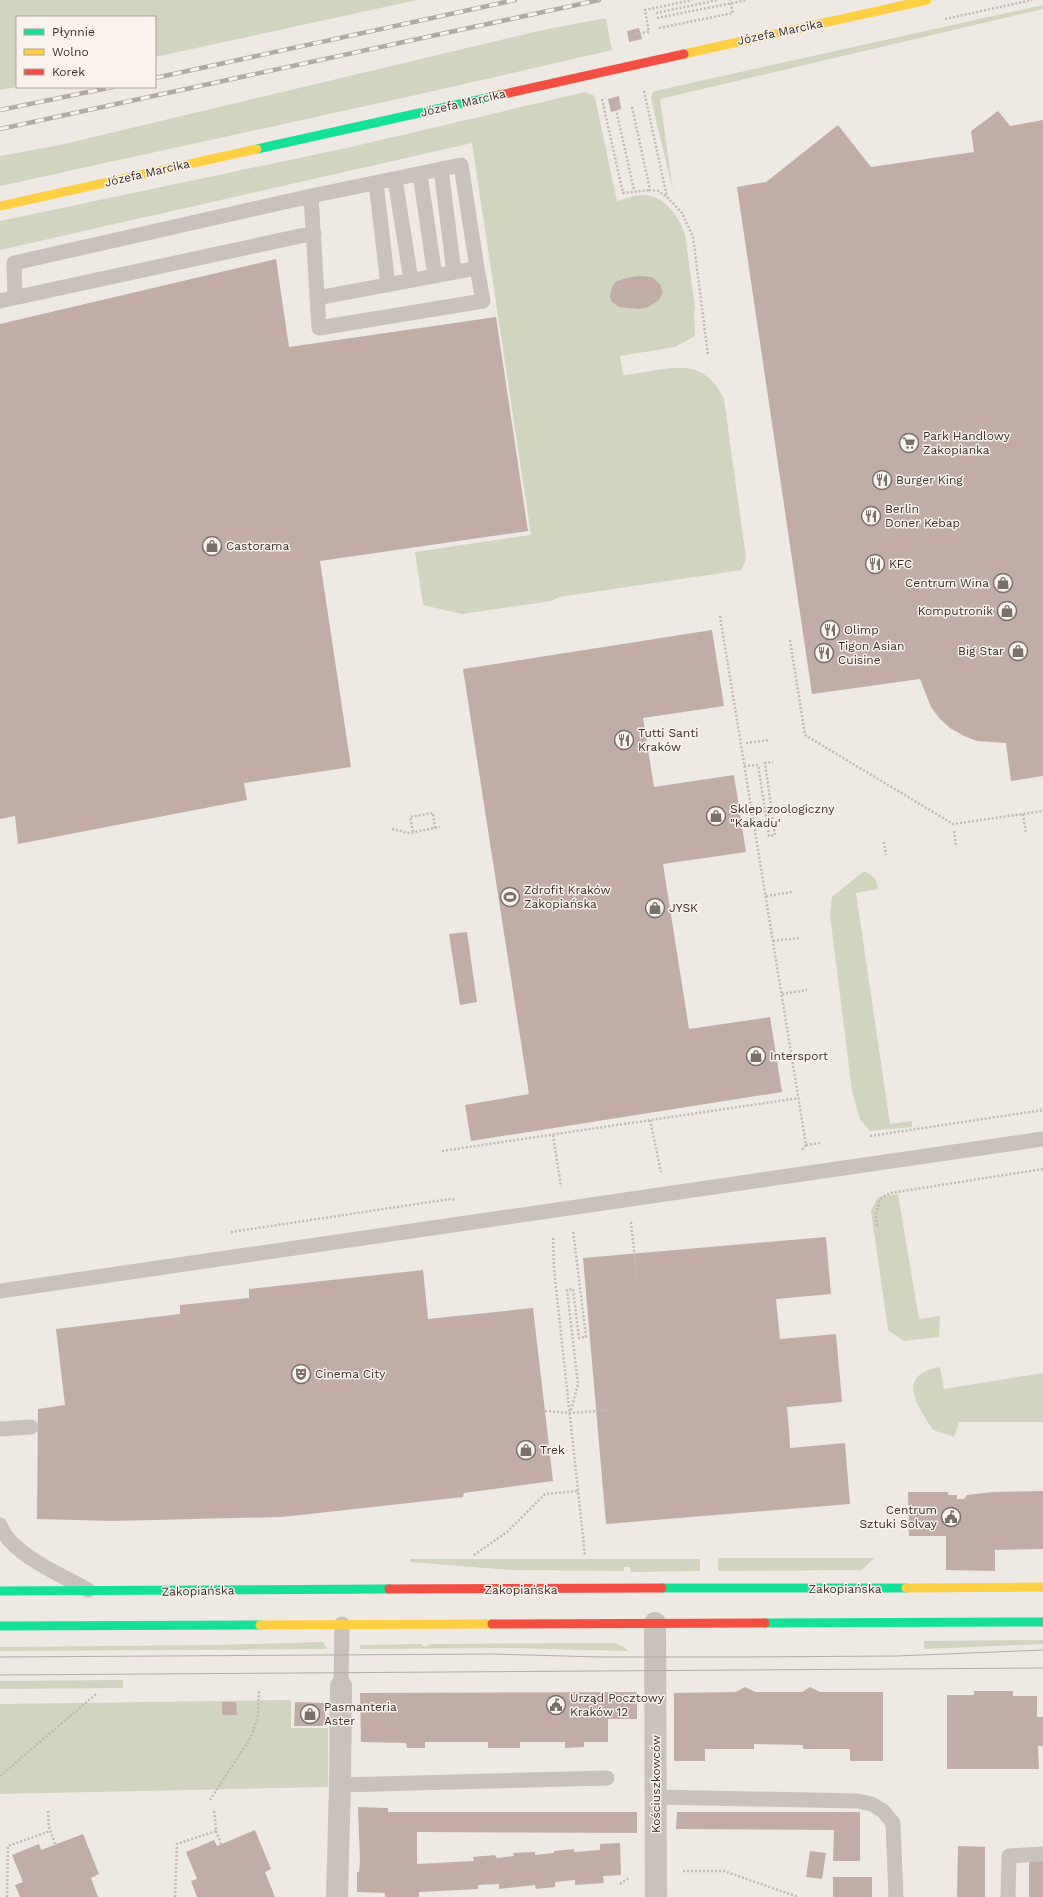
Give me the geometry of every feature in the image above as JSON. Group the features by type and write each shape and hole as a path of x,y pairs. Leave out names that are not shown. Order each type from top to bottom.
{"main road":[{"name":"Józefa Marcika","path":"0,206 927,0"},
{"name":"Zakopiańska","path":"0,1591 92,1592 310,1589 709,1590 1043,1587"},
{"path":"0,1626 1043,1622"}],"street":[{"name":"Kościuszkowców","path":"655,1623 656,1891"},
{"path":"337,1897 341,1686"}],"lane":[{"path":"15,298 14,262 311,196 461,165 483,301 319,328 311,196"},
{"path":"441,169 454,272"},
{"path":"420,174 435,276"},
{"path":"395,179 411,280"},
{"path":"376,182 388,285"},
{"path":"0,301 314,233"},
{"path":"317,298 477,268"},
{"path":"0,1291 1043,1139"},
{"path":"0,1429 31,1427"},
{"path":"0,1525 12,1544 29,1557 92,1592"},
{"path":"341,1686 342,1624"},
{"path":"340,1785 607,1778"},
{"path":"656,1797 858,1801 872,1804 883,1811 893,1823 896,1897"},
{"path":"1008,1897 1010,1856 1043,1854"}],"path":[{"path":"635,34 649,32 645,10 692,0"},
{"path":"656,13 718,0"},
{"path":"657,18 747,0"},
{"path":"939,21 1032,0"},
{"path":"658,28 733,13 731,2"},
{"path":"643,86 667,197"},
{"path":"602,96 623,193 634,190 658,191 667,197 682,214 694,237 708,355"},
{"path":"615,104 634,190"},
{"path":"632,107 650,190"},
{"path":"720,616 806,1145"},
{"path":"790,640 805,735 953,824 1043,811"},
{"path":"746,743 769,740"},
{"path":"744,766 758,764 769,836 775,835 765,763 772,762"},
{"path":"413,832 410,817 433,813 435,828"},
{"path":"1023,814 1026,834"},
{"path":"392,829 413,832 440,827"},
{"path":"954,832 956,845"},
{"path":"884,842 886,855"},
{"path":"766,896 792,892"},
{"path":"773,942 799,938"},
{"path":"782,994 807,990"},
{"path":"442,1151 799,1098"},
{"path":"870,1136 1043,1110"},
{"path":"650,1120 661,1174"},
{"path":"553,1135 561,1189 569,1188"},
{"path":"799,1154 806,1145 820,1143"},
{"path":"877,1226 876,1214 880,1199 890,1192 1043,1169"},
{"path":"230,1232 450,1199 462,1201"},
{"path":"631,1222 637,1280"},
{"path":"570,1413 578,1384 566,1290 572,1289 579,1338 586,1337 573,1230"},
{"path":"553,1238 554,1269 584,1555"},
{"path":"545,1411 570,1413 612,1410"},
{"path":"474,1555 507,1532 545,1494 578,1491"},
{"path":"210,1800 251,1737 258,1715 259,1689"},
{"path":"0,1776 96,1694"},
{"path":"214,1809 216,1831 221,1844"},
{"path":"48,1811 50,1831 55,1844"},
{"path":"6,1897 8,1846 50,1831"},
{"path":"175,1897 177,1844 216,1831"},
{"path":"681,1871 724,1871 798,1897"}],"green space":[{"path":"0,0 417,0 156,57 156,16 16,16 16,87 0,90"},
{"path":"1043,5 1043,9 660,99 673,191 651,99 652,93 655,91"},
{"path":"606,18 612,50 416,95 0,186 0,156 60,145 543,30"},
{"path":"585,92 593,95 595,98 617,201 634,196 651,196 658,199 670,208 679,221 685,234 695,308 695,336 675,347 620,356 623,375 680,368 693,370 704,375 715,384 724,399 746,558 742,570 559,597 552,601 462,614 423,605 415,552 531,535 472,143 0,250 0,221 351,147"},
{"path":"864,871 875,878 878,889 856,893 890,1124 912,1121 912,1127 870,1131 860,1119 852,1091 830,915 832,897"},
{"path":"898,1194 919,1319 940,1316 939,1337 904,1341 888,1330 871,1211 878,1197"},
{"path":"940,1367 944,1389 1043,1373 1043,1422 959,1422 954,1437 933,1430 916,1401 914,1384 918,1377 926,1371"},
{"path":"718,1558 874,1558 862,1570 718,1571"},
{"path":"410,1559 700,1559 700,1571 631,1572 630,1567 624,1567 624,1571 511,1570 410,1562"},
{"path":"1043,1640 1043,1644 924,1649 924,1641"},
{"path":"323,1642 327,1649 0,1651 0,1647 215,1645"},
{"path":"615,1643 628,1651 511,1648 360,1649 360,1645 422,1644 423,1646 428,1646 429,1644"},
{"path":"123,1680 123,1688 0,1689 0,1681"},
{"path":"291,1700 291,1728 328,1728 328,1787 0,1794 0,1704"}],"building":[{"path":"639,28 642,39 629,42 627,31"},
{"path":"619,96 621,109 611,112 608,99"},
{"name":"Park Handlowy Zakopianka","path":"998,111 1010,126 1043,120 1043,776 1011,781 1006,743 977,741 950,728 940,719 931,707 920,679 812,694 737,187 766,182 838,125 871,167 974,152 971,131"},
{"name":"Castorama","path":"276,259 289,347 496,317 528,531 320,561 351,767 244,783 247,800 18,844 15,816 0,819 0,324"},
{"path":"639,276 652,277 660,284 663,293 659,300 648,307 639,309 619,307 612,302 610,297 611,290 615,282 626,278"},
{"path":"712,630 724,706 643,718 654,787 734,775 746,852 663,864 689,1029 770,1017 782,1092 471,1141 465,1105 529,1094 463,669"},
{"path":"467,932 477,1002 460,1005 449,934"},
{"path":"826,1237 831,1294 776,1299 780,1339 836,1334 842,1402 787,1407 790,1448 845,1443 850,1504 606,1524 583,1258"},
{"name":"Cinema City","path":"423,1270 428,1319 533,1308 553,1481 464,1493 463,1497 282,1517 112,1521 37,1519 38,1409 65,1405 56,1329 180,1314 180,1305 249,1298 249,1289"},
{"name":"Centrum Sztuki Solvay","path":"1043,1491 1043,1549 995,1550 995,1571 946,1570 946,1536 909,1536 908,1492 948,1492 948,1495 957,1495 957,1499 964,1499 967,1495 993,1492"},
{"path":"745,1687 755,1692 802,1692 810,1687 820,1692 883,1692 883,1761 850,1761 850,1749 803,1749 803,1745 754,1744 754,1749 705,1749 705,1761 674,1761 674,1693 736,1692"},
{"path":"974,1691 1013,1691 1013,1696 1037,1696 1037,1717 1043,1717 1043,1746 1038,1746 1039,1769 947,1769 947,1695 974,1695"},
{"path":"637,1692 637,1719 608,1719 608,1742 584,1742 584,1747 565,1748 565,1742 520,1742 520,1748 488,1748 488,1742 425,1742 425,1748 407,1748 406,1743 361,1742 360,1693"},
{"path":"222,1702 236,1702 237,1715 222,1715"},
{"name":"Pasmanteria Aster","path":"295,1702 325,1703 325,1726 294,1726"},
{"path":"358,1807 388,1808 388,1812 637,1812 637,1833 417,1832 417,1864 474,1861 473,1857 495,1855 497,1858 514,1856 513,1853 535,1852 535,1855 574,1849 574,1852 600,1850 600,1844 620,1843 621,1875 603,1876 604,1883 575,1885 575,1880 555,1882 555,1887 536,1889 535,1885 499,1889 499,1884 478,1885 478,1889 419,1892 419,1897 385,1897 385,1893 357,1892 357,1872 359,1872 360,1860"},
{"path":"677,1812 860,1812 860,1861 833,1861 834,1830 676,1829"},
{"path":"255,1830 271,1869 265,1872 275,1897 197,1897 191,1881 197,1879 186,1852 214,1840 217,1846"},
{"path":"83,1834 99,1874 91,1878 98,1897 20,1897 15,1885 23,1882 12,1855 39,1844 41,1850"},
{"path":"958,1846 985,1847 985,1897 957,1897"},
{"path":"810,1851 826,1853 822,1879 806,1877"},
{"path":"1029,1856 1043,1857 1043,1897 1029,1897"},
{"path":"833,1877 872,1877 872,1897 833,1897"}],"tram line":[{"path":"0,1657 492,1654 599,1657 897,1656 1043,1650"},
{"path":"0,1675 1043,1668"}],"railway":[{"path":"156,78 515,0"},
{"path":"0,129 599,0"},
{"path":"0,110 108,88"}],"traffic: fast":[{"path":"257,149 500,95"},
{"path":"662,1588 906,1588"},
{"path":"0,1591 389,1589"},
{"path":"765,1623 1043,1622"},
{"path":"0,1626 260,1625"}],"traffic: slow":[{"path":"684,54 927,0"},
{"path":"0,206 257,149"},
{"path":"906,1588 1043,1587"},
{"path":"260,1625 492,1624"}],"traffic: jam":[{"path":"500,95 684,54"},
{"path":"389,1589 662,1588"},
{"path":"492,1624 765,1623"}],"place":[{"name":"Park Handlowy Zakopianka","path":"909,443"},
{"name":"Burger King","path":"882,480"},
{"name":"Berlin Doner Kebap","path":"871,516"},
{"name":"Castorama","path":"212,546"},
{"name":"KFC","path":"875,564"},
{"name":"Centrum Wina","path":"1003,583"},
{"name":"Komputronik","path":"1007,611"},
{"name":"Olimp","path":"830,630"},
{"name":"Big Star","path":"1018,651"},
{"name":"Tigon Asian Cuisine","path":"824,653"},
{"name":"Tutti Santi Kraków","path":"624,740"},
{"name":"Sklep zoologiczny \"Kakadu'","path":"716,816"},
{"name":"Zdrofit Kraków Zakopiańska","path":"510,897"},
{"name":"JYSK","path":"655,908"},
{"name":"Intersport","path":"756,1056"},
{"name":"Cinema City","path":"301,1374"},
{"name":"Trek","path":"526,1450"},
{"name":"Centrum Sztuki Solvay","path":"951,1517"},
{"name":"Urząd Pocztowy Kraków 12","path":"556,1705"},
{"name":"Pasmanteria Aster","path":"310,1714"}]}
